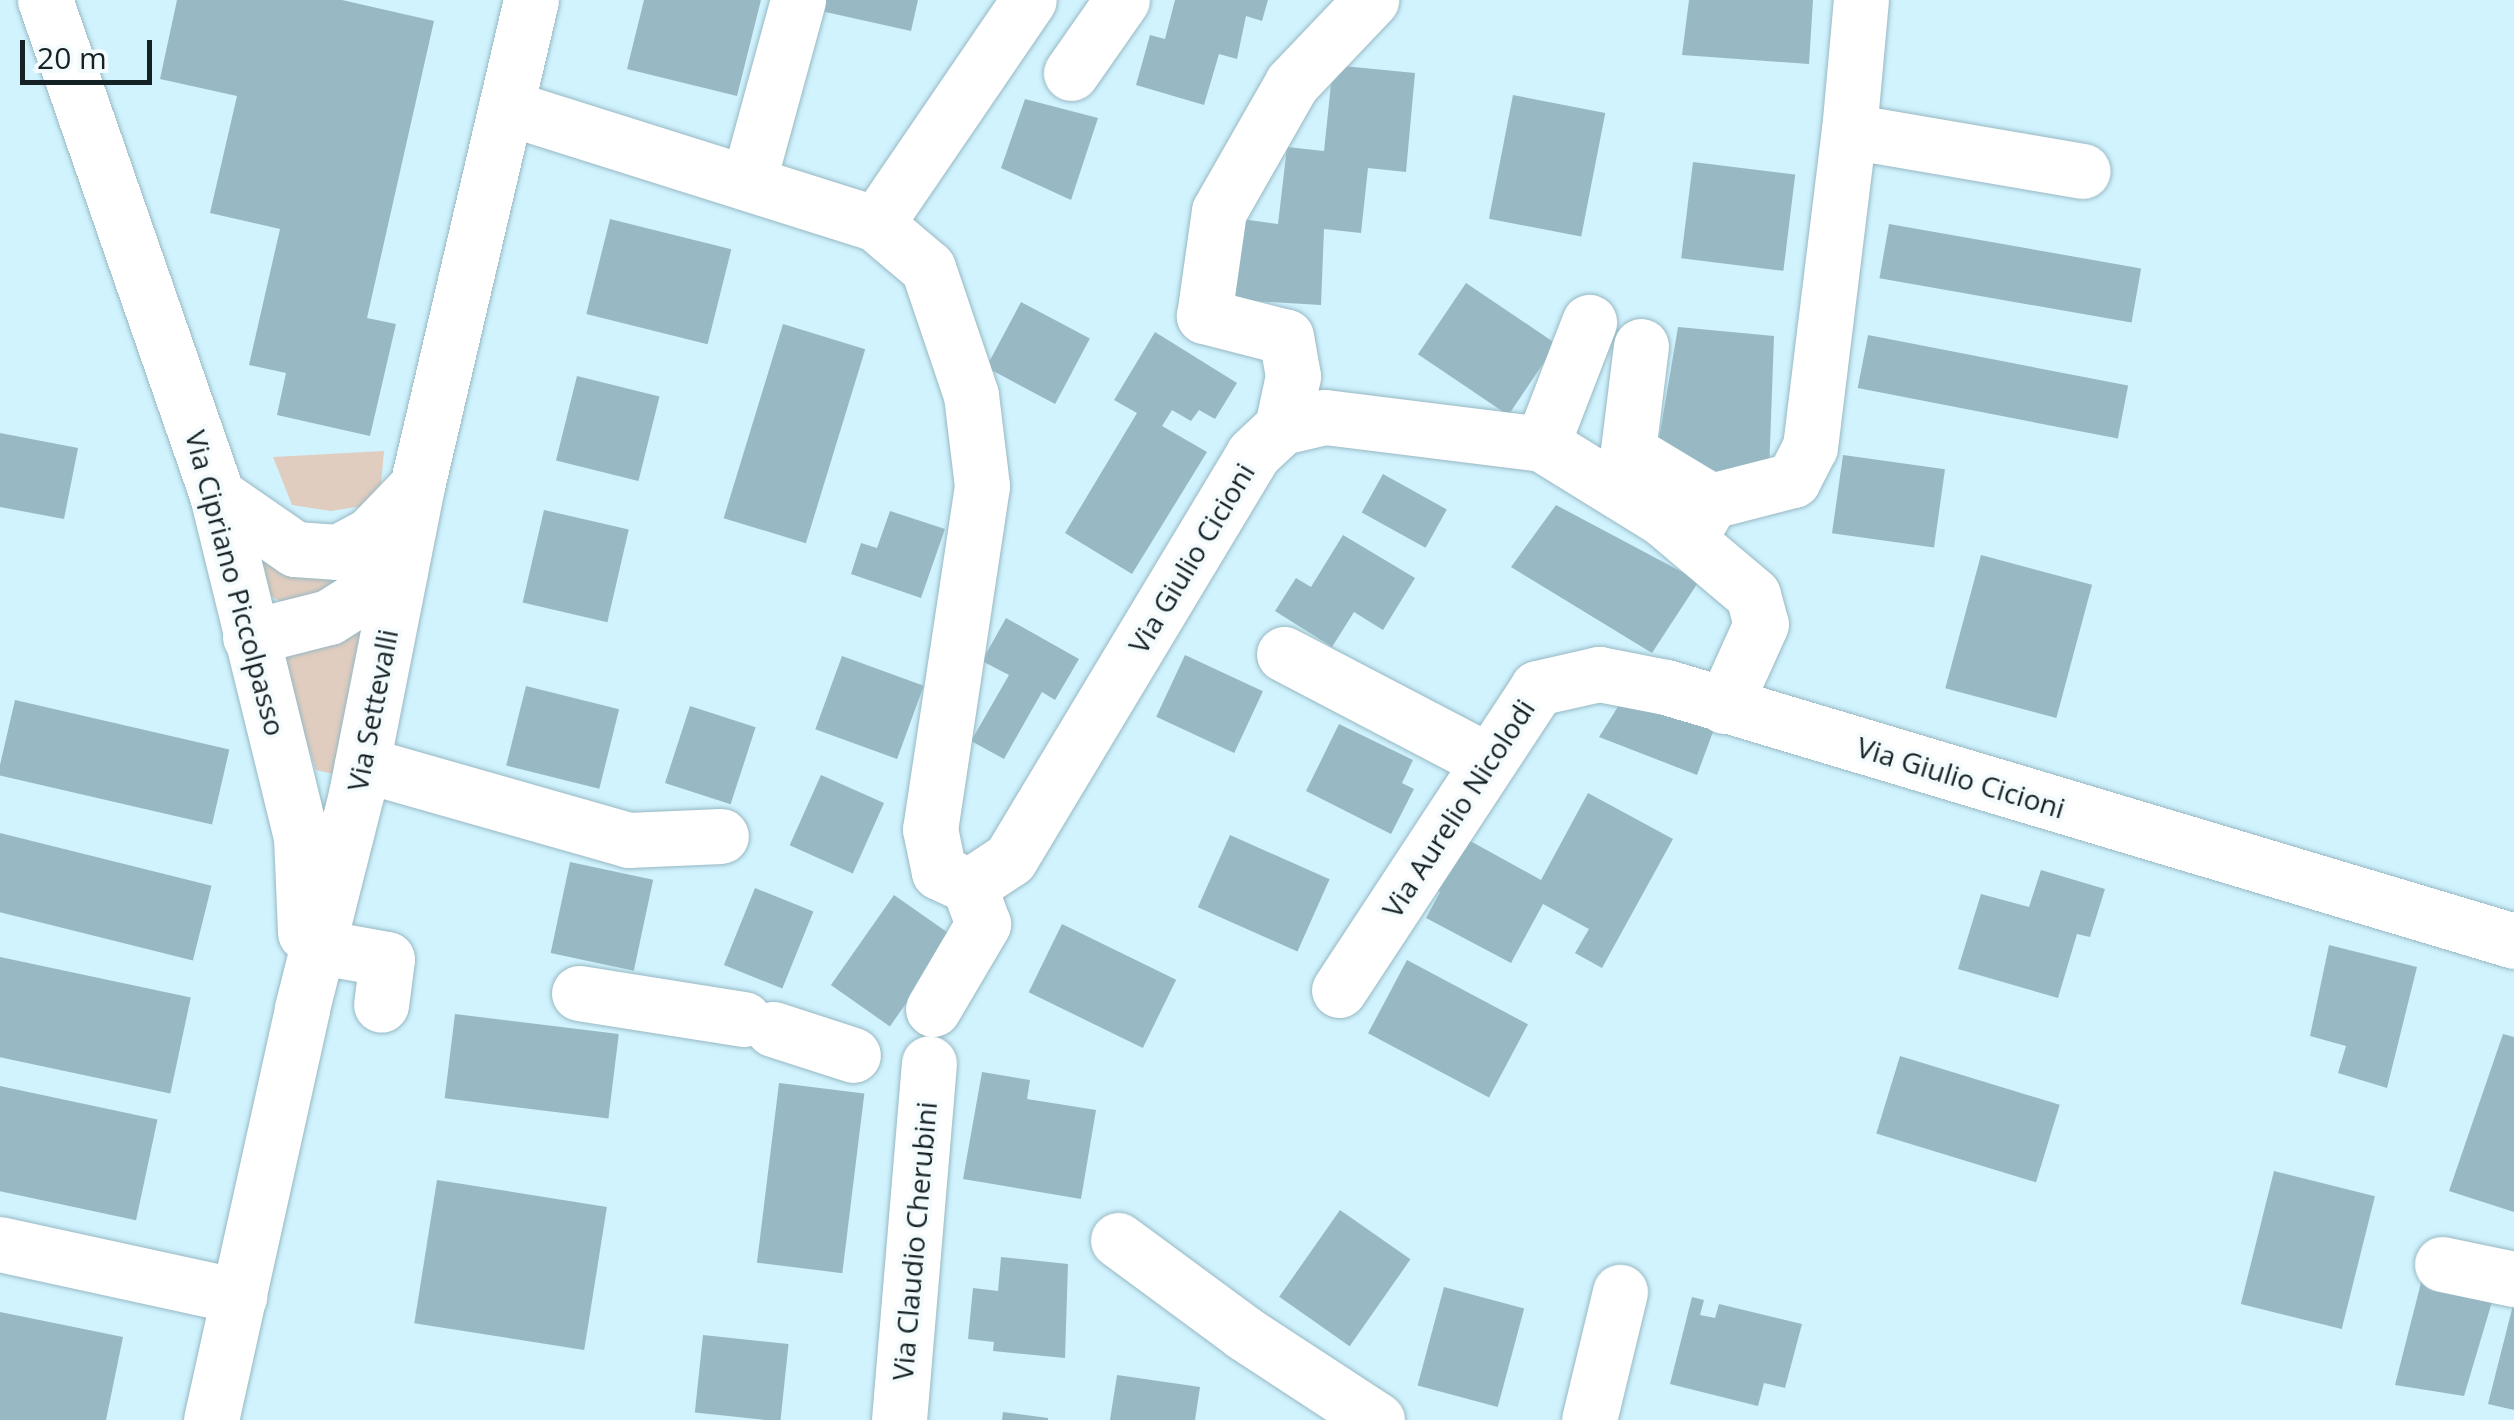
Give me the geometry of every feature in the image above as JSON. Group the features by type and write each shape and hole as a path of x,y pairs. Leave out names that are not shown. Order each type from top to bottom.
{"street":[{"name":"Via Cipriano Piccolpasso","path":"46,0 217,495 302,853 302,1008"},
{"name":"Via Settevalli","path":"210,1420 302,1008 321,947 359,779 417,486 531,0"},
{"path":"748,183 798,0"},
{"path":"876,224 1030,0"},
{"path":"1071,73 1122,0"},
{"path":"1370,0 1292,83 1218,211 1204,316 1286,337 1293,376 1282,426 1325,417 1542,444 1662,518 1700,520 1793,480 1810,447 1862,0"},
{"path":"506,107 876,224 928,268 971,395 982,486 930,829 939,872 969,886 983,924 933,1009"},
{"path":"1849,131 2083,171"},
{"path":"1542,444 1589,322"},
{"path":"1641,346 1628,452 1700,520 1753,595 1761,624 1724,706"},
{"name":"Via Giulio Cicioni","path":"969,886 1010,859 1253,454 1282,426"},
{"path":"217,495 296,549 338,552 391,517 417,486"},
{"path":"250,638 329,617 400,572"},
{"path":"1284,654 1489,761"},
{"name":"Via Aurelio Nicolodi","path":"1339,990 1537,688 1599,674 1666,687 1724,706"},
{"name":"Via Giulio Cicioni","path":"1724,706 2514,941"},
{"path":"286,778 310,796 332,800 359,779 628,840 720,836"},
{"path":"321,947 388,959 381,1004"},
{"name":"Via Claudio Cherubini","path":"579,993 758,1024 899,1067 899,1420"},
{"path":"1118,1240 1244,1333 1377,1420"},
{"path":"0,1244 239,1296"},
{"path":"2442,1264 2514,1278"},
{"path":"1589,1420 1620,1292"}],"shaded area":[{"path":"384,451 381,484 368,505 331,511 292,505 273,457"},
{"path":"245,532 364,573 287,605 263,592"},
{"path":"378,606 342,776 316,770 278,650"}],"building":[{"path":"177,0 342,0 434,21 367,318 396,324 370,436 277,415 286,373 249,365 280,229 210,213 237,96 160,79"},
{"path":"644,0 761,0 737,96 627,69"},
{"path":"824,0 918,0 911,31 821,11"},
{"path":"1175,0 1268,0 1262,21 1246,16 1237,59 1219,54 1204,105 1136,85 1150,35 1165,39"},
{"path":"1689,0 1813,0 1809,64 1682,55"},
{"path":"1333,65 1415,73 1406,172 1368,168 1361,233 1324,229 1321,305 1235,300 1242,219 1278,224 1287,147 1324,151"},
{"path":"1513,95 1605,113 1581,237 1489,219"},
{"path":"1025,99 1098,118 1071,200 1001,168"},
{"path":"1693,162 1795,175 1783,271 1681,258"},
{"path":"610,219 731,249 708,344 586,314"},
{"path":"1889,224 2141,268 2132,323 1879,278"},
{"path":"1466,283 1556,344 1508,415 1418,354"},
{"path":"1021,302 1090,339 1055,404 986,367"},
{"path":"783,324 865,349 806,543 724,518"},
{"path":"1678,327 1774,336 1769,473 1718,472 1658,445"},
{"path":"1155,332 1237,383 1215,419 1199,410 1191,421 1172,410 1162,426 1207,452 1132,574 1065,533 1137,413 1114,400"},
{"path":"1868,335 2128,386 2118,439 1858,388"},
{"path":"577,376 659,397 638,481 556,460"},
{"path":"0,433 78,448 64,519 0,507"},
{"path":"1843,455 1945,469 1934,548 1832,533"},
{"path":"1383,474 1447,509 1426,548 1362,512"},
{"path":"1556,505 1699,581 1652,653 1511,567"},
{"path":"544,510 629,530 607,622 523,603"},
{"path":"890,511 945,529 921,598 851,574 861,543 877,548"},
{"path":"1343,535 1415,578 1383,630 1354,612 1332,647 1275,611 1296,578 1311,587"},
{"path":"1981,555 2092,585 2056,718 1945,688"},
{"path":"1006,618 1079,659 1055,700 1042,692 1004,759 971,741 1009,675 982,661"},
{"path":"1185,655 1263,691 1234,753 1156,717"},
{"path":"842,656 924,686 897,759 815,729"},
{"path":"526,686 619,709 599,789 506,766"},
{"path":"1629,689 1717,721 1697,775 1599,737"},
{"path":"15,700 229,749 212,825 0,776"},
{"path":"690,706 756,727 731,804 665,783"},
{"path":"1339,724 1413,760 1402,783 1414,789 1391,834 1306,791"},
{"path":"821,775 884,803 853,873 790,845"},
{"path":"1588,793 1673,839 1602,968 1575,953 1589,929 1543,904 1511,963 1426,918 1440,892 1426,884 1454,832 1541,880"},
{"path":"0,833 212,886 193,960 0,912"},
{"path":"1230,835 1330,879 1297,952 1198,907"},
{"path":"570,862 653,880 634,971 551,953"},
{"path":"2041,870 2105,889 2090,937 2077,934 2058,998 1958,969 1981,894 2029,907"},
{"path":"755,888 813,912 782,989 724,965"},
{"path":"894,895 953,936 890,1026 831,985"},
{"path":"1062,924 1176,980 1143,1048 1029,992"},
{"path":"2329,945 2417,967 2387,1088 2338,1073 2346,1046 2310,1036"},
{"path":"0,957 191,998 170,1093 0,1057"},
{"path":"1407,960 1528,1024 1489,1098 1368,1033"},
{"path":"455,1014 619,1034 608,1118 445,1098"},
{"path":"2503,1034 2514,1037 2514,1212 2449,1191"},
{"path":"1900,1056 2060,1105 2036,1182 1876,1133"},
{"path":"982,1072 1030,1080 1027,1099 1096,1110 1081,1199 963,1179"},
{"path":"779,1083 864,1093 842,1273 757,1263"},
{"path":"0,1086 157,1119 136,1220 0,1191"},
{"path":"2274,1171 2375,1196 2342,1329 2241,1304"},
{"path":"437,1180 607,1207 584,1350 414,1323"},
{"path":"1340,1210 1410,1259 1350,1346 1279,1297"},
{"path":"1001,1257 1068,1264 1065,1358 993,1351 994,1342 968,1339 973,1288 998,1291"},
{"path":"2424,1271 2497,1285 2464,1396 2395,1385"},
{"path":"1444,1287 1524,1308 1498,1407 1418,1386"},
{"path":"1692,1297 1704,1300 1700,1315 1715,1318 1719,1304 1802,1324 1785,1388 1764,1383 1758,1406 1670,1384"},
{"path":"2514,1306 2514,1410 2488,1404"},
{"path":"0,1312 123,1337 106,1420 0,1420"},
{"path":"703,1335 789,1344 781,1420 695,1413"},
{"path":"1117,1375 1200,1387 1195,1420 1110,1420"},
{"path":"1003,1412 1048,1418 1048,1420 1002,1420"}]}
